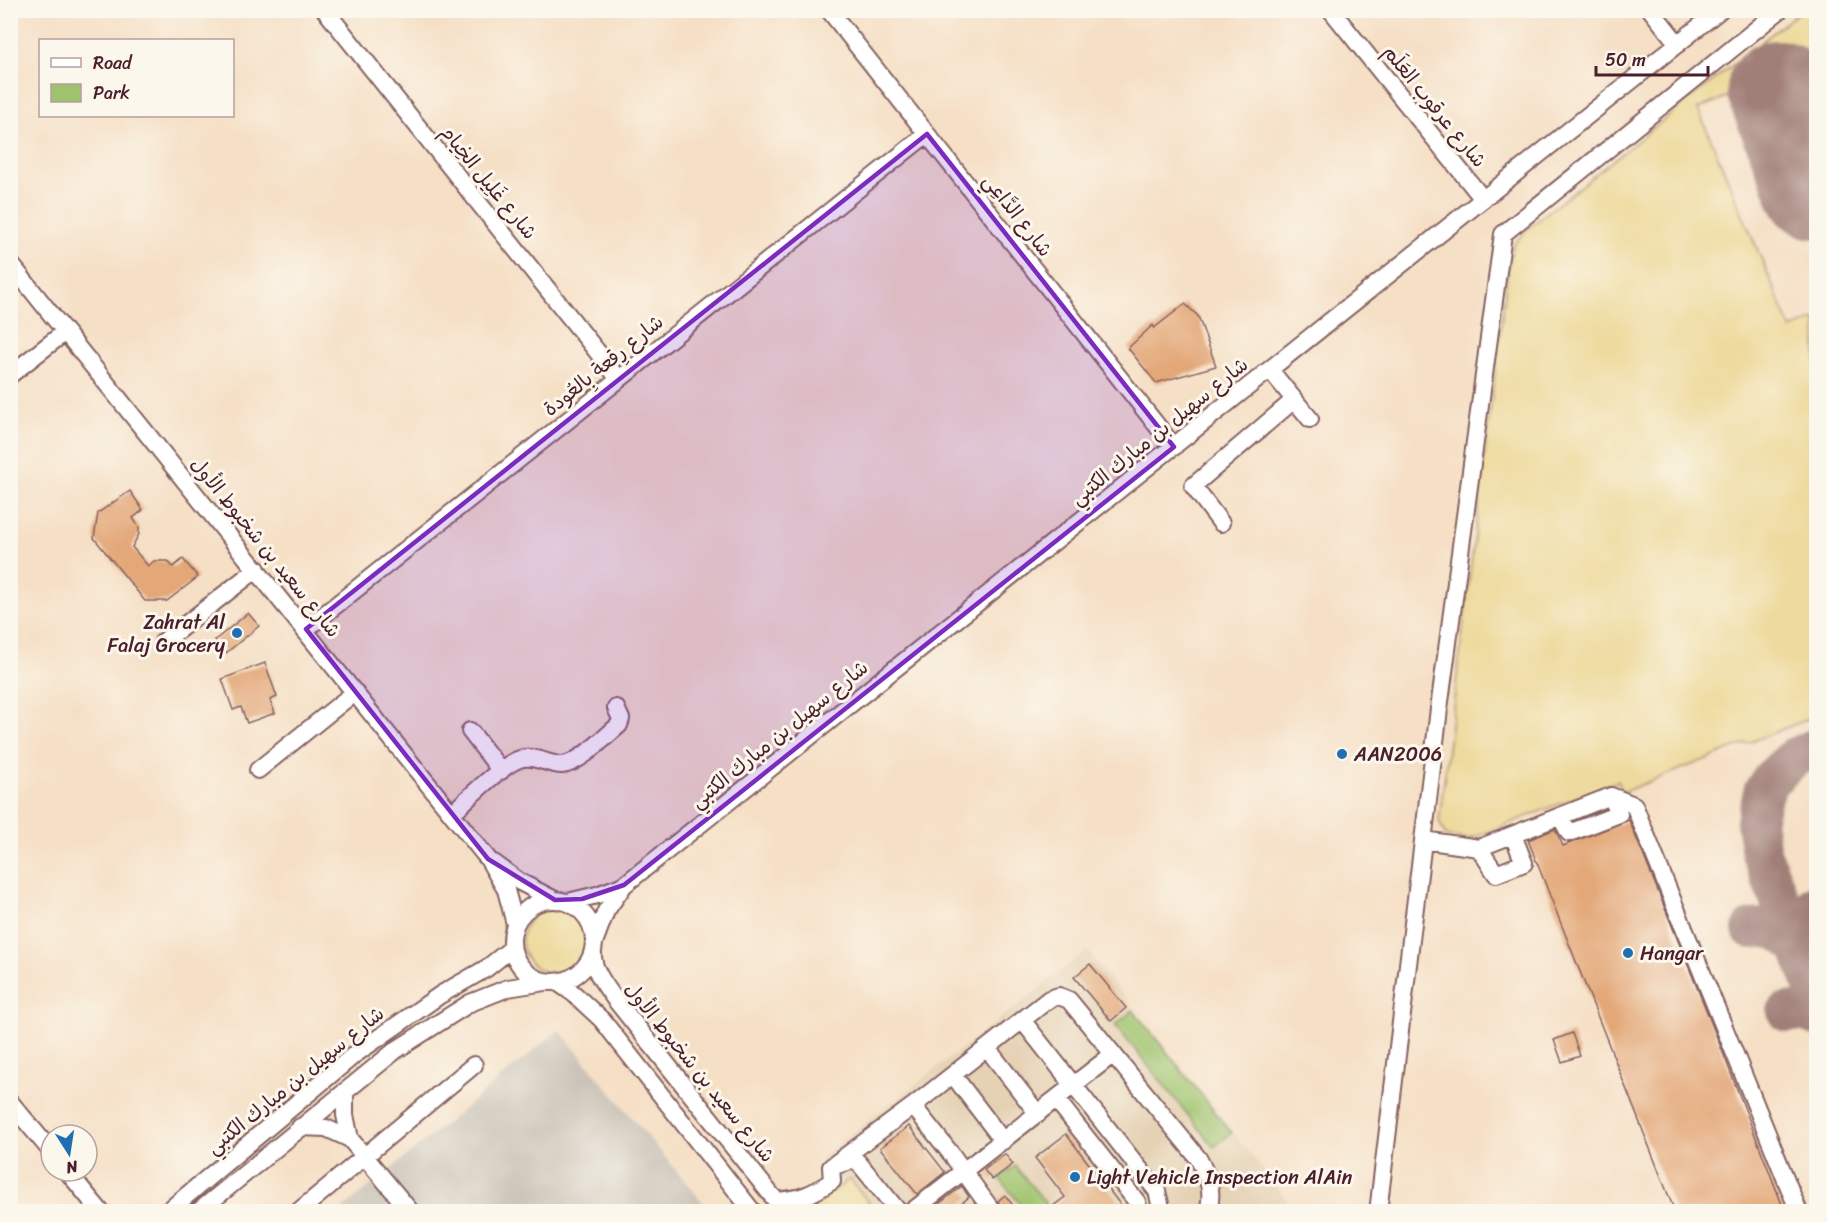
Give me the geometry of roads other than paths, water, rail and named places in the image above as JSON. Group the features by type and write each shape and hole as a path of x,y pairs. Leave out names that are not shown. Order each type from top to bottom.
{"street":[{"name":"شارع غَلِيل الخِيام","path":"325,10 619,379"},
{"name":"شارع الدَّاعِي","path":"829,10 1173,447"},
{"name":"شارع عرقوب العَلَم","path":"1331,10 1483,199"},
{"path":"1651,10 1678,44"},
{"name":"شارع سهيل بن مبارك الكتبي","path":"198,1212 396,1050 470,1003 508,988 569,980 580,973 588,964 606,911 624,885 1720,10"},
{"path":"1378,1212 1439,709 1503,234 1780,10"},
{"name":"شارع رِقعة بِالعُودة","path":"306,629 927,134"},
{"name":"شارع سعيد بن شخبوط الأول","path":"10,263 306,629 488,859 506,890 515,924"},
{"path":"10,375 65,332"},
{"path":"1270,370 1310,419"},
{"path":"1221,523 1193,486 1294,400"},
{"path":"163,642 256,569"},
{"path":"258,770 356,692"},
{"path":"452,813 518,759 534,758 555,765 576,760 619,725 621,718 616,708"},
{"path":"470,730 501,771"},
{"path":"1423,840 1479,848 1560,816 1569,833 1619,814 1611,796 1634,805 1799,1212"},
{"path":"1479,848 1496,874 1524,863 1513,835"},
{"name":"شارع سعيد بن شخبوط الأول","path":"488,859 520,882 579,908 587,917 593,928 593,960 614,998 781,1206"},
{"name":"شارع سهيل بن مبارك الكتبي","path":"515,924 522,914 543,901 562,901 597,895 624,885"},
{"path":"515,924 512,948 523,970 533,977 551,982 573,993 602,1020 753,1212"},
{"name":"شارع سهيل بن مبارك الكتبي","path":"167,1212 354,1054 440,995 487,968 512,948"},
{"path":"831,1167 954,1075 1028,1016 1049,1006 1062,1006 1197,1158 1207,1175 1210,1188 1211,1201 1208,1212"},
{"path":"1028,1016 1065,1093 1137,1202 1139,1212"},
{"path":"987,1048 1038,1114"},
{"path":"871,1138 868,1151 869,1162 910,1212 1109,1057"},
{"path":"1109,1057 1198,1179 1201,1200 1197,1212"},
{"path":"298,1212 474,1065"},
{"path":"954,1075 1003,1141"},
{"path":"345,1091 345,1115 350,1138 411,1212"},
{"path":"1065,1093 1147,1197 1150,1212"},
{"path":"1065,1093 1157,1191 1162,1212"},
{"path":"10,1102 39,1137"},
{"path":"913,1106 993,1212"},
{"path":"300,1127 326,1128 350,1138"},
{"path":"831,1167 842,1163 858,1162 899,1212"},
{"path":"781,1206 815,1192 832,1181 831,1167"},
{"path":"77,1183 101,1212"}],"place":[{"name":"Zahrat Al Falaj Grocery","path":"237,633"},
{"name":"AAN2006","path":"1342,754"},
{"name":"Hangar","path":"1628,953"},
{"name":"Light Vehicle Inspection AlAin","path":"1075,1177"}]}
